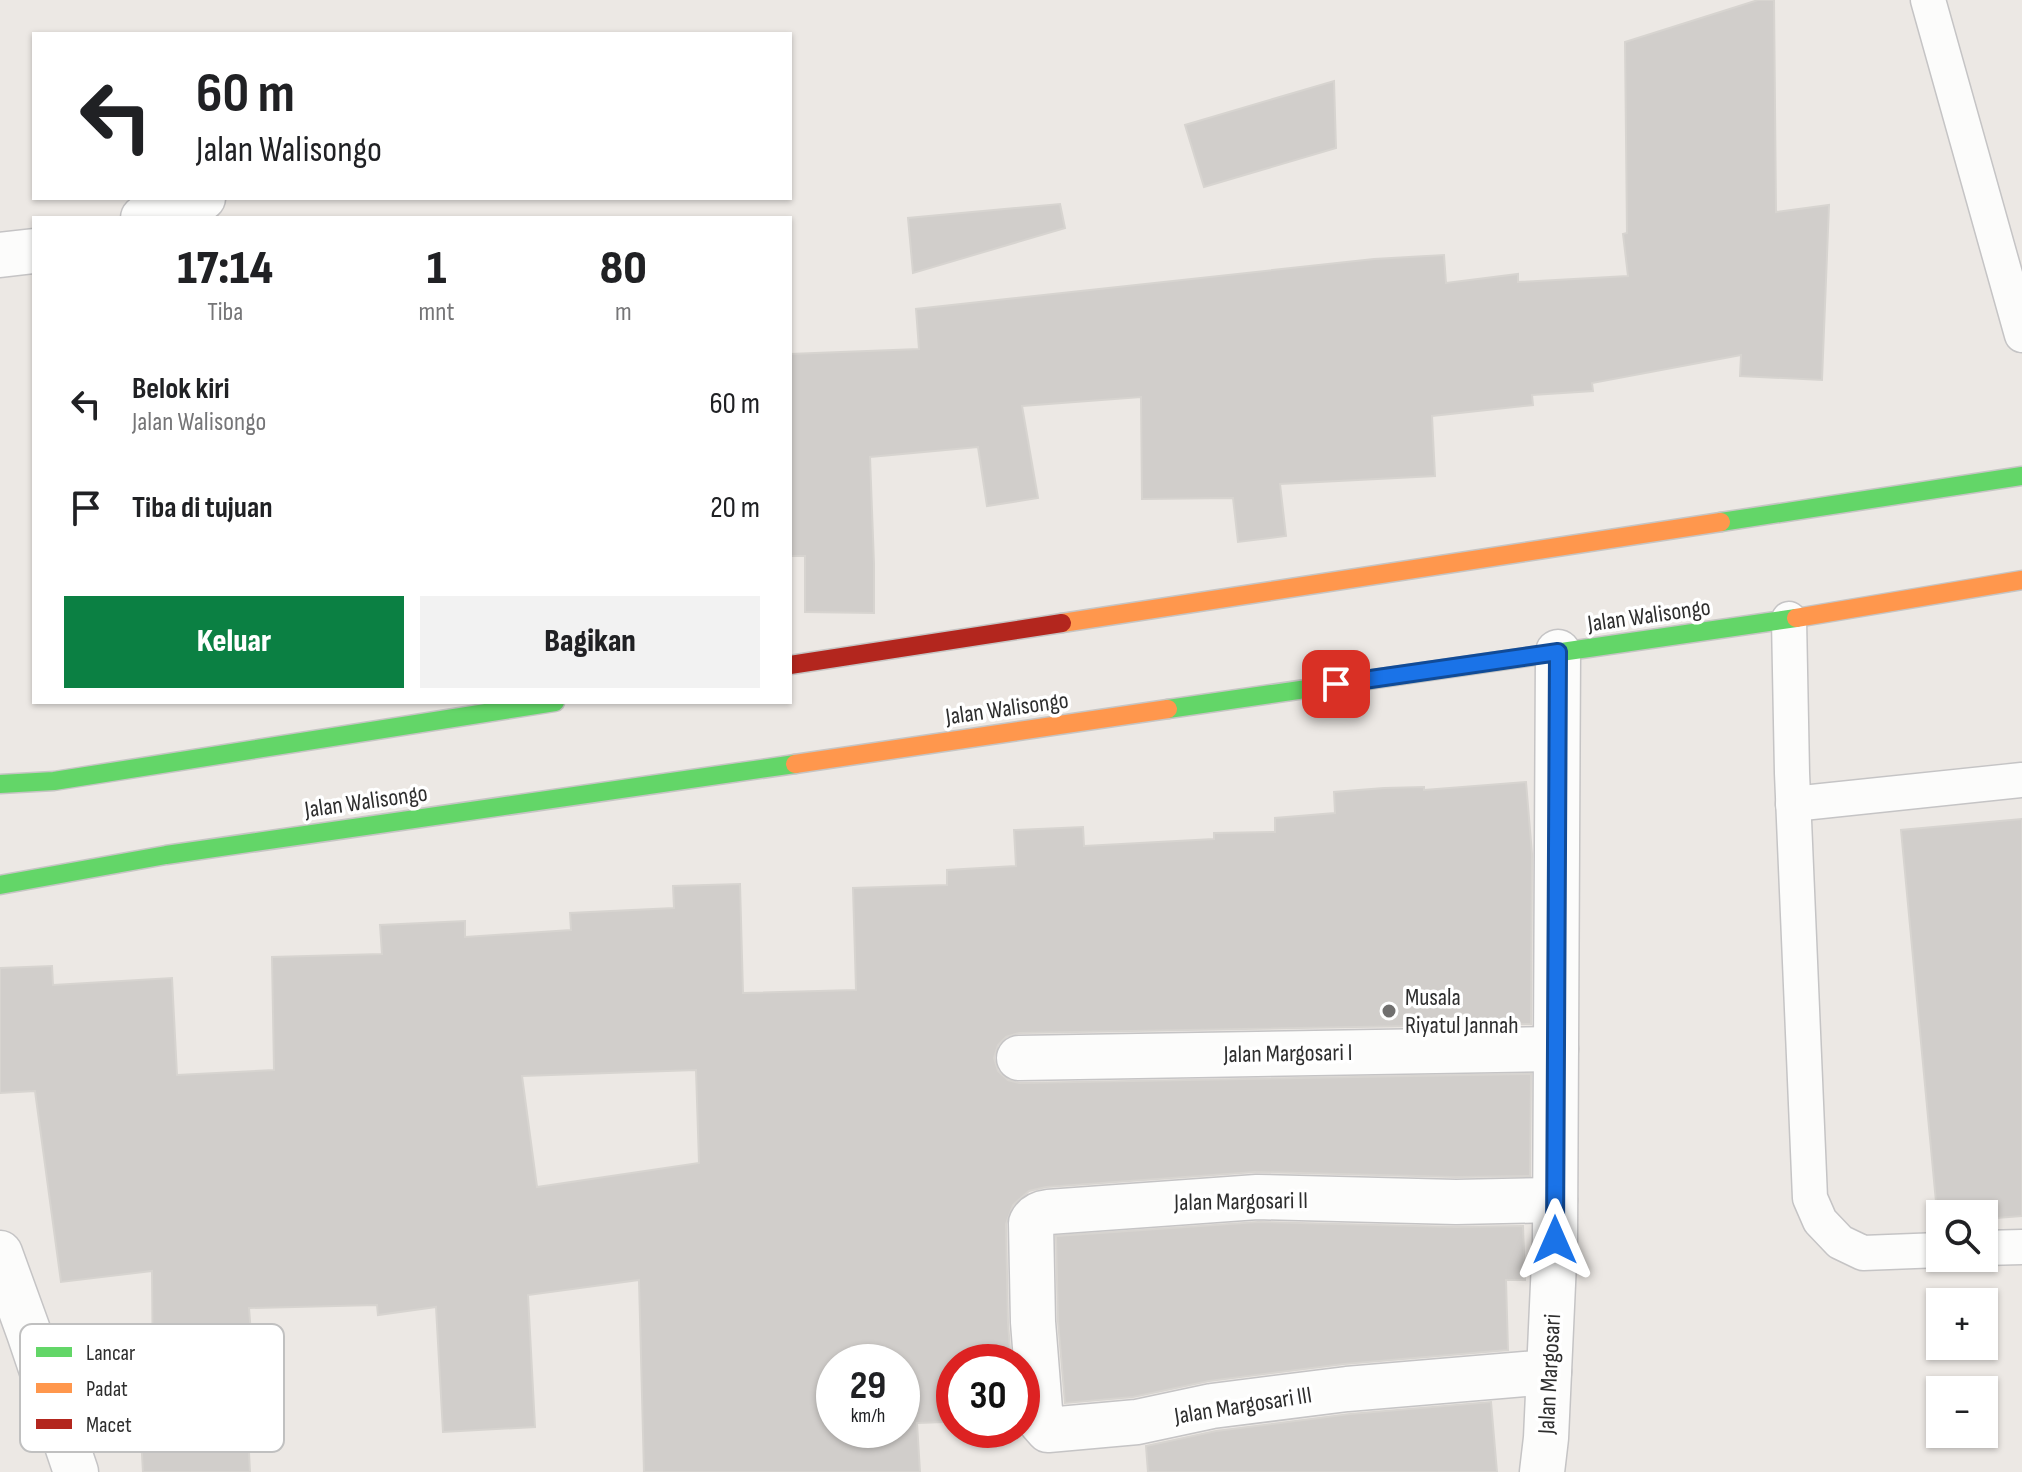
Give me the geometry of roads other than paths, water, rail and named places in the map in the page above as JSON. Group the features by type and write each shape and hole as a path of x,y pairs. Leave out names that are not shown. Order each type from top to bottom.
{"highway":[{"path":"792,665 2022,476"},
{"name":"Jalan Walisongo","path":"0,885 181,852 1789,619 2022,580"},
{"path":"0,784 54,781 542,704"}],"street":[{"path":"148,216 188,200"},
{"path":"0,255 32,251"},
{"name":"Jalan Margosari","path":"1542,1472 1555,1240 1558,652"},
{"name":"Jalan Margosari I","path":"1019,1058 1556,1049"},
{"name":"Jalan Margosari II","path":"1033,1322 1031,1223 1040,1213 1257,1197 1456,1202 1555,1200"},
{"path":"0,1253 26,1324"},
{"name":"Jalan Margosari III","path":"1033,1322 1041,1422 1051,1431 1137,1422 1212,1406 1347,1389 1549,1372"},
{"path":"69,1452 76,1472"}],"lane":[{"path":"1928,0 2022,335"},
{"path":"1789,619 1793,804 1810,1198 1820,1221 1840,1242 1863,1253 1926,1251"},
{"path":"1793,804 2022,780"},
{"path":"1998,1248 2022,1247"}],"place":[{"name":"Musala Riyatul Jannah","path":"1389,1011"}]}
